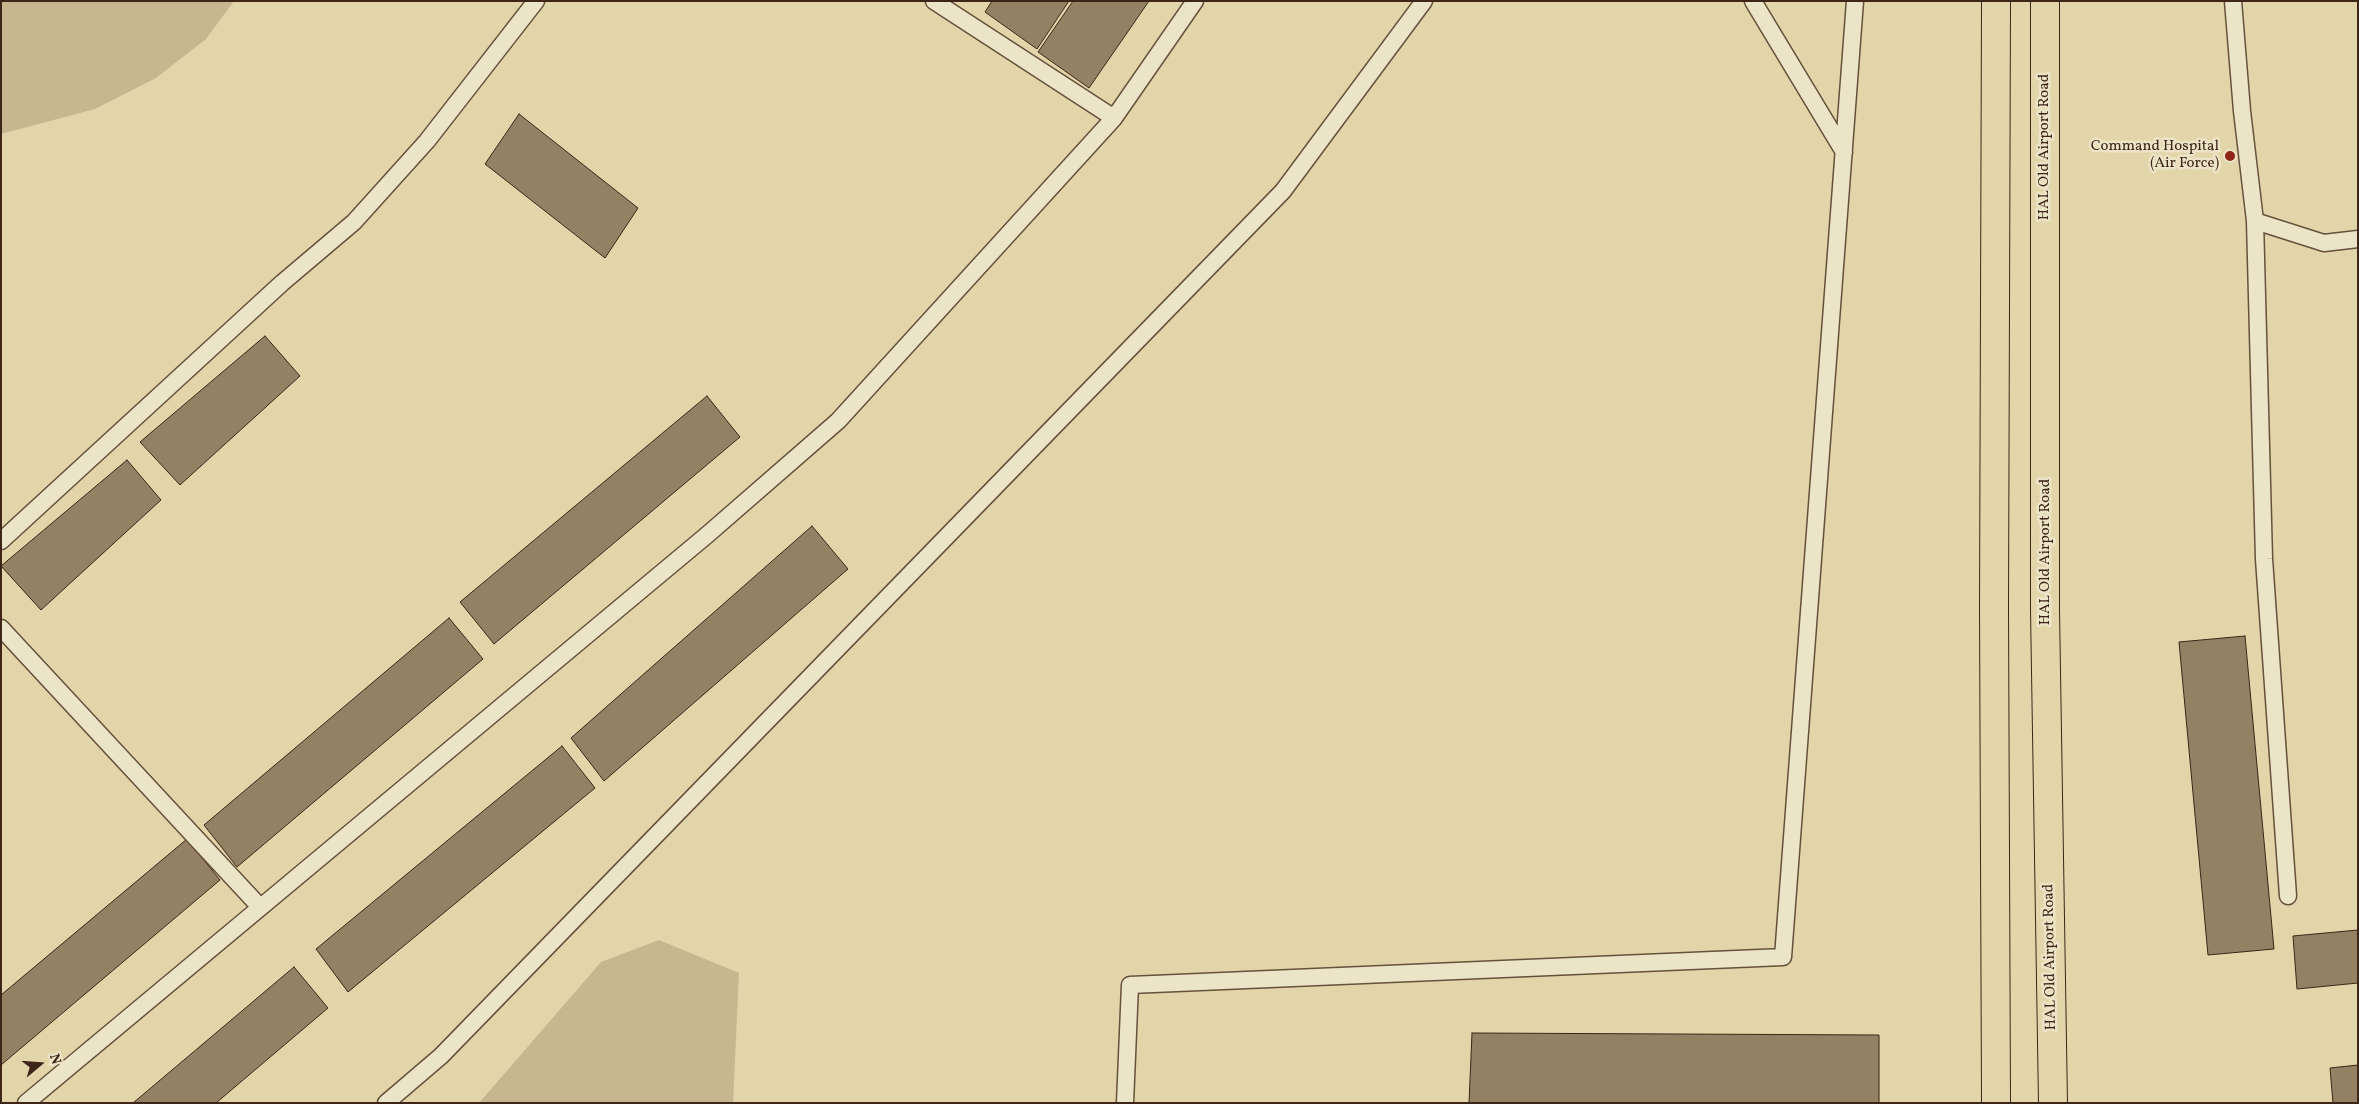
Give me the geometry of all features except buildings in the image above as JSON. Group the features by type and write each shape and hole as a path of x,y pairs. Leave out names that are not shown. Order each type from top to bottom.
{"main road":[{"path":"1996,1 1994,607 1996,1103"},
{"name":"HAL Old Airport Road","path":"2046,1 2045,610 2053,1103"}],"lane":[{"path":"1,541 282,283 354,222 427,141 536,1"},
{"path":"934,1 1114,118"},
{"path":"26,1103 707,535 838,421 1114,118 1195,1"},
{"path":"386,1103 441,1056 1283,191 1424,1"},
{"path":"1753,1 1844,152"},
{"path":"1125,1103 1130,985 1783,957 1855,1"},
{"path":"2233,1 2242,111 2255,221 2264,559 2288,896"},
{"path":"2255,221 2324,243 2358,239"},
{"path":"1,628 260,906"}],"shaded area":[{"path":"1,1 234,1 206,39 156,78 95,109 1,134"},
{"path":"659,940 739,973 733,1103 479,1103 601,962"}],"place":[{"name":"Command Hospital (Air Force)","path":"2230,156"}]}
